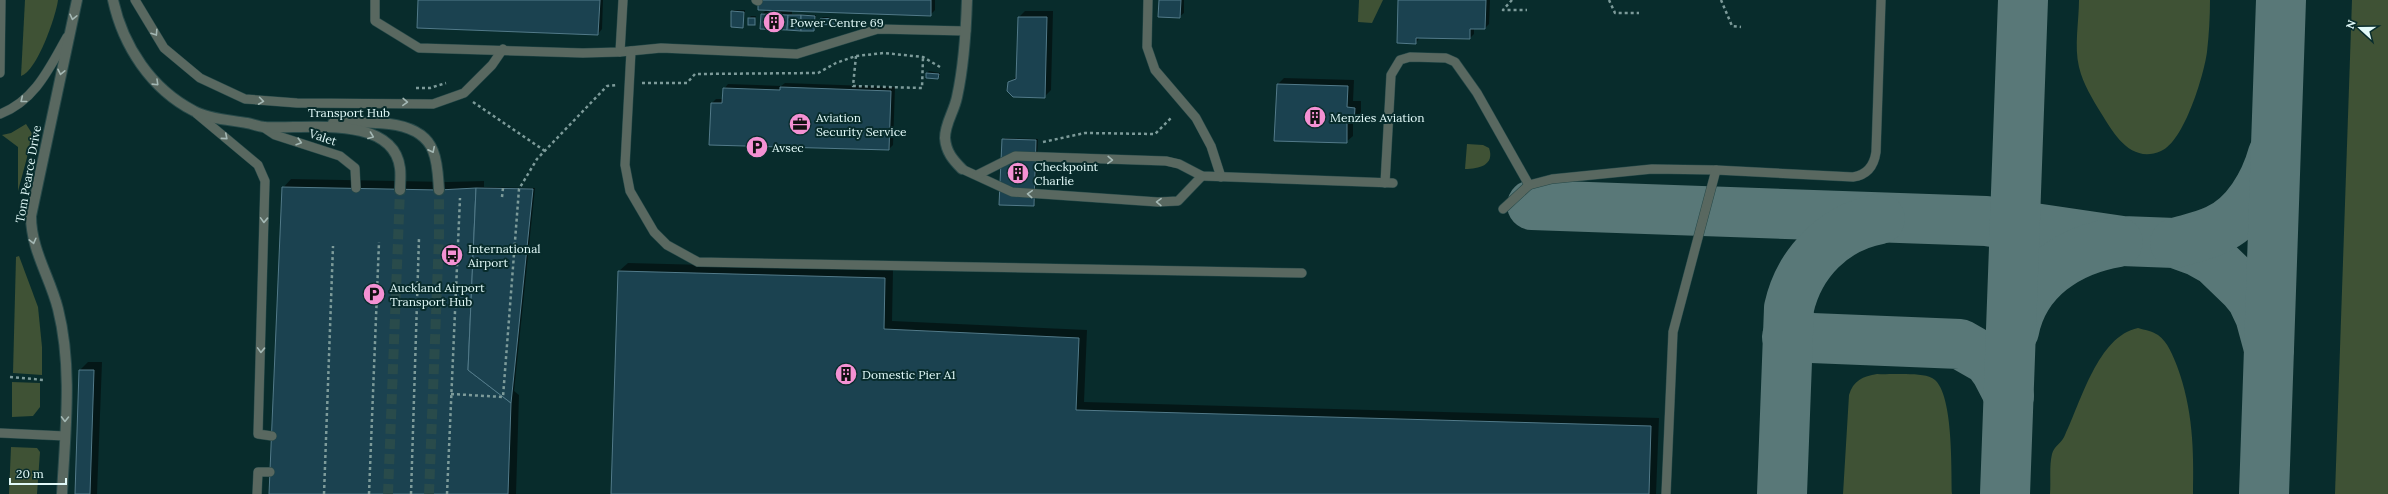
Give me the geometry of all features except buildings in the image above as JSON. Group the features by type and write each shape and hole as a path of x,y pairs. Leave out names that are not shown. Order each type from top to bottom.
{"street":[{"name":"Tom Pearce Drive","path":"62,494 65,436 64,350 58,309 33,242 31,216 77,0"},
{"name":"Transport Hub","path":"113,0 117,20 132,51 146,72 168,94 195,112 263,127 329,126 370,135 386,142 394,152 400,168 400,190"},
{"path":"962,170 946,150 945,137 949,116 956,105 963,66 967,0"},
{"name":"Transport Hub","path":"263,127 383,122 407,128 425,139 433,150 439,190"}],"lane":[{"path":"0,73 1,0"},
{"path":"135,0 164,48 200,78 245,99 283,103 433,104 464,93 492,65 503,50"},
{"path":"375,0 375,21 419,48 620,52 661,48 797,54 878,29 966,31"},
{"path":"620,52 622,0"},
{"path":"1148,0 1146,47 1155,70 1196,118 1211,146 1221,177"},
{"path":"1503,209 1529,185 1552,179 1637,170 1716,170 1853,177 1865,173 1870,168 1876,152 1881,0"},
{"path":"0,114 22,102 40,85 69,34"},
{"path":"631,51 625,165 630,191 654,232 667,245 698,262 1302,273"},
{"path":"976,174 1016,156 1166,161 1179,164 1202,176 1389,183 1391,75 1400,60 1410,57 1446,58 1455,62 1476,93 1529,185"},
{"path":"195,112 258,165 265,181 258,434 272,436"},
{"name":"Valet","path":"263,127 275,135 340,156 355,168 356,188"},
{"path":"962,170 976,174 1012,192 1158,202 1178,202 1202,176"},
{"path":"1666,494 1673,332 1716,170"},
{"path":"0,433 65,436"},
{"path":"257,494 258,472 270,472"}],"path":[{"path":"1512,0 1503,10 1527,10"},
{"path":"1609,0 1615,12 1639,13"},
{"path":"1721,0 1732,26 1742,27"},
{"path":"451,394 503,397 520,188 537,159 607,86 630,83 686,82 694,74 818,73 836,63 856,56 884,53 923,57 940,67"},
{"path":"856,56 853,86 922,88 923,57"},
{"path":"408,89 430,88 451,81"},
{"path":"471,101 545,151"},
{"path":"1040,143 1058,137 1085,133 1155,134 1171,118"},
{"path":"502,197 503,188"},
{"path":"447,494 460,198"},
{"path":"411,494 419,238"},
{"path":"369,494 379,242"},
{"path":"324,494 333,246"},
{"path":"10,377 44,380"}],"green space":[{"path":"25,0 58,0 54,18 45,42 33,64 27,72 21,76"},
{"path":"1359,0 1383,0 1372,23 1358,22"},
{"path":"2079,0 2210,0 2207,52 2202,76 2192,107 2177,135 2169,145 2161,151 2150,154 2141,154 2125,145 2112,130 2085,85 2078,59 2077,42"},
{"path":"2352,0 2388,0 2388,494 2335,494"},
{"path":"26,124 33,135 18,191 18,147 2,135 11,133"},
{"path":"1467,144 1483,145 1489,148 1490,158 1488,162 1480,167 1465,169"},
{"path":"19,256 38,307 42,347 42,375 13,373 16,257"},
{"path":"2138,328 2156,334 2162,338 2170,349 2177,366 2186,398 2193,446 2193,494 2050,494 2052,454 2054,449 2064,438 2092,372 2112,343 2124,334"},
{"path":"1877,374 1913,374 1927,376 1932,378 1939,385 1948,413 1952,494 1843,494 1849,395 1853,386 1859,380 1867,376"},
{"path":"12,382 40,383 40,407 33,416 12,417"},
{"path":"11,447 37,448 40,452 37,494 9,494"}],"taxiway":[{"path":"2005,494 2023,0"},
{"path":"2264,494 2281,0"},
{"path":"2175,243 2216,230 2236,217 2253,198 2265,176 2273,154"},
{"path":"1532,205 1986,221 2122,241 2175,243 2197,251 2215,261 2243,288 2252,299 2260,316 2269,349"},
{"path":"1782,494 1789,308 1794,292 1801,276 1810,262 1821,250 1848,230 1863,223 1880,219"},
{"path":"2014,331 2019,313 2028,296 2038,282 2051,270 2082,252 2118,242"},
{"path":"1787,337 1960,344 1988,360 1996,371 2009,396"}],"tunnel":[{"path":"388,494 400,190"},
{"path":"429,494 439,237 439,190"}],"place":[{"name":"Power Centre 69","path":"774,22"},
{"name":"Menzies Aviation","path":"1315,117"},
{"name":"Aviation Security Service","path":"800,124"},
{"name":"Avsec","path":"757,147"},
{"name":"Checkpoint Charlie","path":"1018,173"},
{"name":"International Airport","path":"452,255"},
{"name":"Auckland Airport Transport Hub","path":"374,294"},
{"name":"Domestic Pier A1","path":"846,374"}]}
